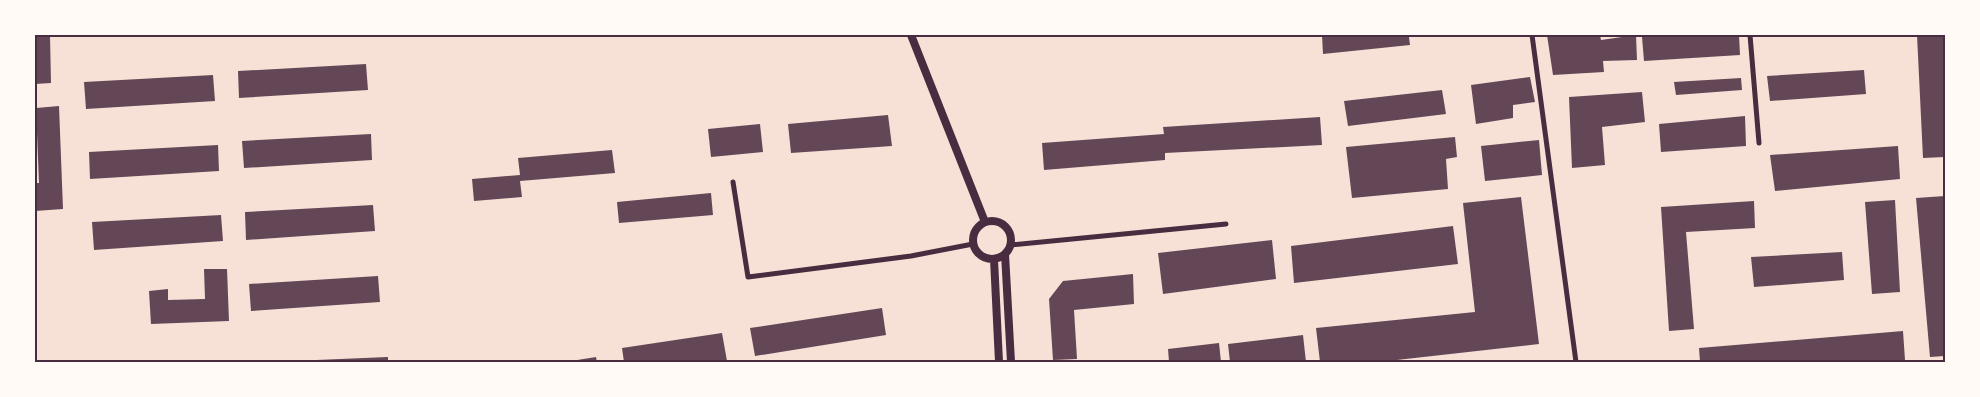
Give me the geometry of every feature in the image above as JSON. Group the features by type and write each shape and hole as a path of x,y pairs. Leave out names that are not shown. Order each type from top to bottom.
{"street":[{"path":"911,35 985,222"},
{"path":"1532,35 1576,362"},
{"path":"1750,35 1759,143"},
{"path":"733,182 748,277 911,256 973,244"},
{"path":"996,221 1005,226 1011,234 1011,245 1005,254 994,259 983,257 976,252 973,244 973,236 976,229 985,222 996,221"},
{"path":"1011,245 1226,224"},
{"path":"1005,254 1011,362"},
{"path":"994,259 999,362"}],"building":[{"path":"35,35 50,35 51,83 35,84"},
{"path":"1322,35 1412,35 1409,37 1410,45 1323,54"},
{"path":"1547,35 1600,35 1601,40 1636,35 1637,60 1603,61 1604,72 1553,75"},
{"path":"1739,35 1740,55 1644,61 1642,37"},
{"path":"1917,35 1945,35 1945,157 1923,158"},
{"path":"366,64 368,90 239,98 238,71"},
{"path":"1864,70 1866,94 1770,101 1767,76"},
{"path":"213,75 215,101 86,109 84,82"},
{"path":"1530,77 1535,102 1513,105 1513,118 1476,124 1471,85"},
{"path":"1741,78 1742,90 1676,95 1674,82"},
{"path":"1442,90 1446,114 1348,126 1344,101"},
{"path":"1642,92 1645,122 1602,127 1605,165 1572,168 1569,97"},
{"path":"59,106 63,209 35,211 35,183 39,183 36,108"},
{"path":"888,115 892,146 791,153 788,124"},
{"path":"1745,116 1746,146 1661,152 1659,124"},
{"path":"1320,117 1322,145 1165,153 1165,160 1044,170 1042,143 1164,134 1163,127"},
{"path":"760,124 763,152 711,157 708,129"},
{"path":"371,134 372,160 244,168 242,141"},
{"path":"1455,137 1457,157 1446,159 1448,189 1352,198 1346,147"},
{"path":"1539,140 1542,175 1485,181 1481,146"},
{"path":"218,145 219,171 90,179 89,152"},
{"path":"1898,146 1900,179 1775,191 1770,155"},
{"path":"612,150 615,173 520,181 522,197 474,201 472,179 520,175 518,158"},
{"path":"711,193 713,215 619,223 617,202"},
{"path":"1945,196 1945,356 1930,357 1916,198"},
{"path":"1521,197 1539,344 1379,362 1320,362 1316,328 1475,312 1463,203"},
{"path":"1895,200 1900,292 1872,294 1865,202"},
{"path":"1754,201 1755,228 1686,232 1694,329 1669,331 1661,207"},
{"path":"373,205 375,231 246,240 245,212"},
{"path":"221,215 223,241 94,250 92,222"},
{"path":"1453,226 1458,264 1294,283 1291,246"},
{"path":"1272,240 1276,279 1163,294 1158,253"},
{"path":"1842,252 1844,280 1754,287 1751,257"},
{"path":"204,269 227,269 229,321 151,324 149,291 168,289 168,300 205,299"},
{"path":"1133,274 1134,304 1074,310 1077,359 1053,360 1049,299 1063,281"},
{"path":"378,276 380,302 251,311 249,284"},
{"path":"882,308 886,335 755,356 750,328"},
{"path":"1903,331 1905,360 1884,362 1700,362 1699,348"},
{"path":"722,333 727,361 624,362 622,348"},
{"path":"1303,335 1306,362 1230,362 1228,344"},
{"path":"1219,343 1221,362 1169,362 1168,349"},
{"path":"388,357 388,362 316,362 316,360"},
{"path":"596,357 597,362 571,362 571,361"}]}
